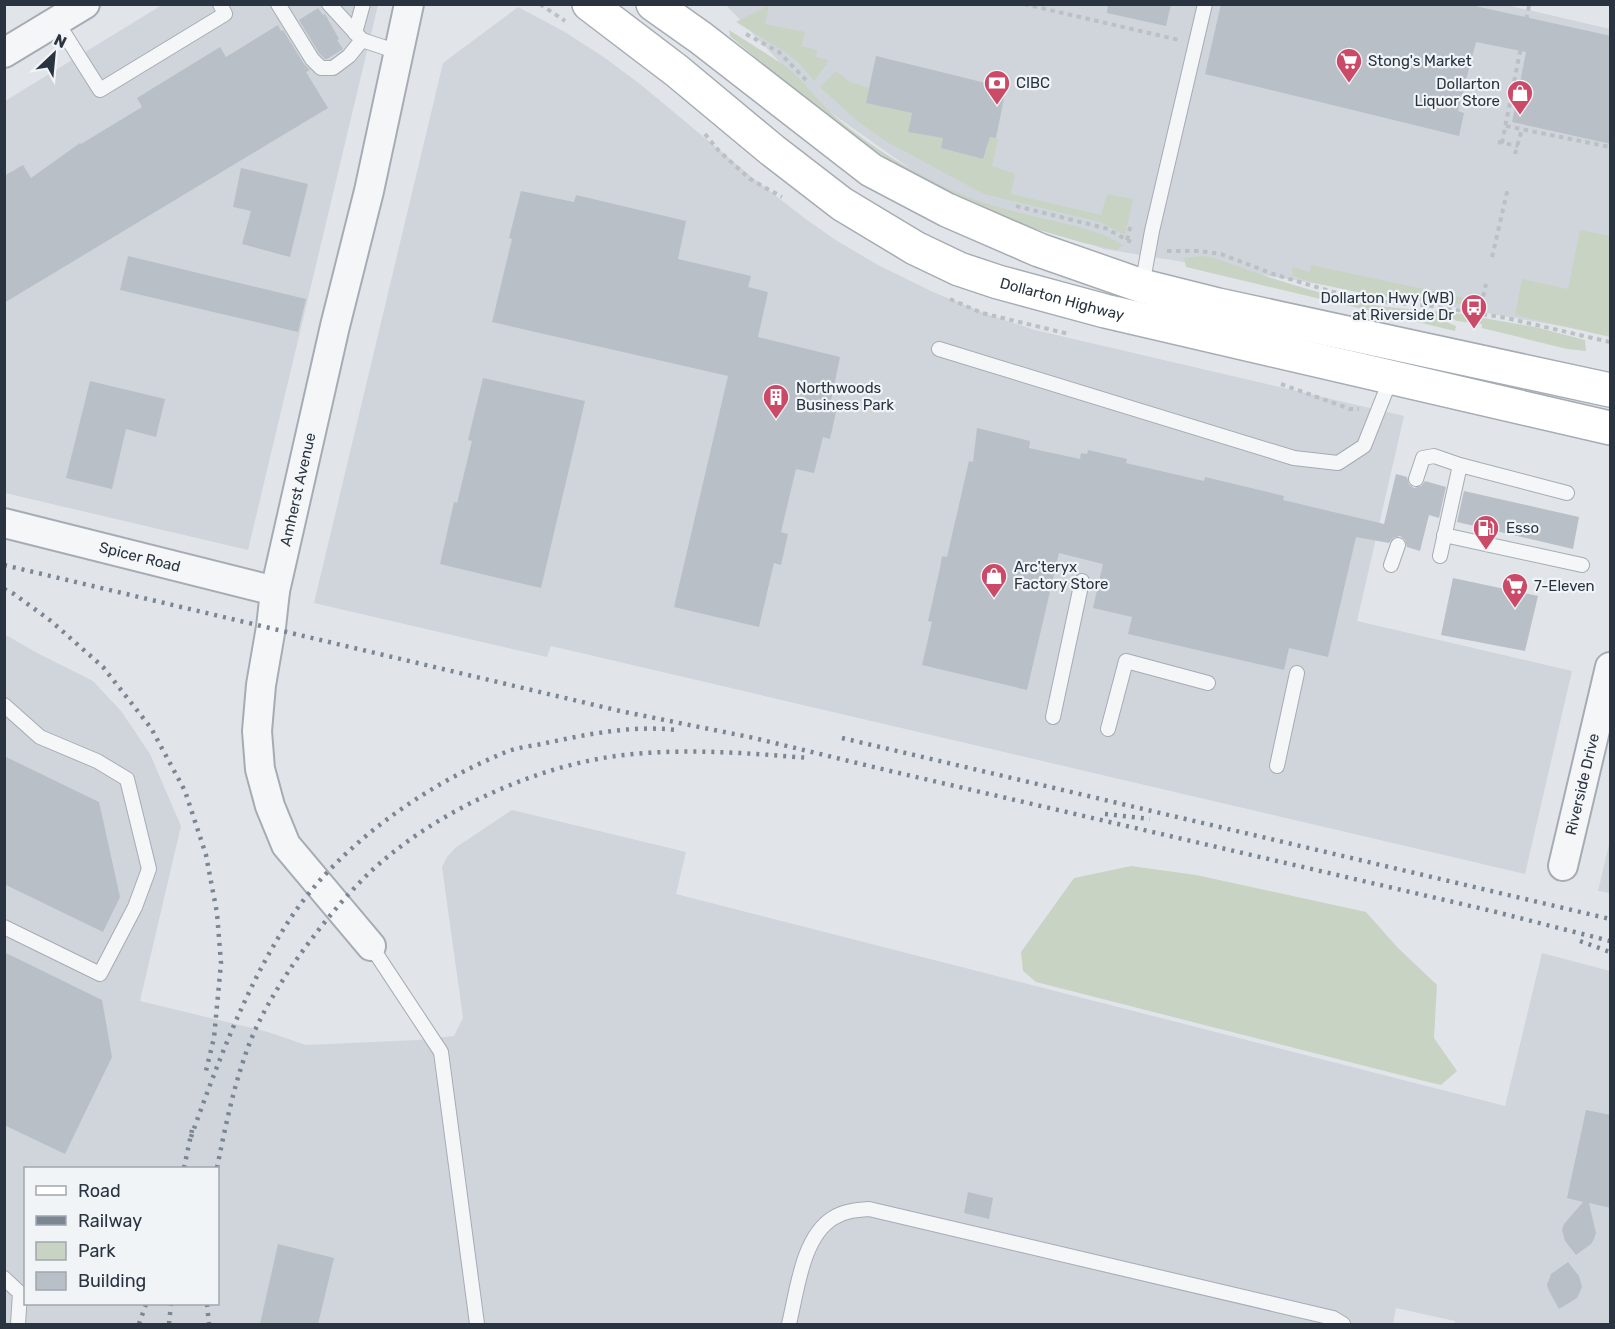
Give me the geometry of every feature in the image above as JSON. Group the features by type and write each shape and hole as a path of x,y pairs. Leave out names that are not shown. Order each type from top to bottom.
{"main road":[{"name":"Dollarton Highway","path":"589,4 677,71 772,150 842,204 915,248 959,269 998,282 1138,302 1230,307 1611,390"},
{"name":"Dollarton Highway","path":"653,4 871,170 947,210 1039,250 1138,302 1391,378 1611,428"}],"street":[{"path":"4,53 85,4"},
{"name":"Amherst Avenue","path":"371,946 286,845 270,806 260,769 257,731 261,685 275,591 335,326 369,190 409,4"},
{"name":"Spicer Road","path":"4,524 275,591"},
{"name":"Riverside Drive","path":"1563,866 1611,667"}],"lane":[{"path":"57,22 100,90 225,14 220,4"},
{"path":"278,4 312,59 321,68 333,68 349,56 359,37 363,4"},
{"path":"329,4 359,37 398,52"},
{"path":"1138,302 1152,231 1205,4"},
{"path":"939,349 1294,458 1338,463 1364,446 1391,378"},
{"path":"1416,479 1423,458 1434,456 1568,493"},
{"path":"1440,556 1460,465"},
{"path":"1444,535 1582,565"},
{"path":"1391,565 1398,545"},
{"path":"1053,717 1082,581"},
{"path":"1108,729 1126,661 1208,683"},
{"path":"1277,766 1297,673"},
{"path":"4,705 40,737 98,761 127,779 148,869 135,907 100,974 4,927"},
{"path":"371,946 441,1052 477,1324"},
{"path":"789,1324 811,1242 822,1227 833,1218 849,1211 869,1209 1333,1318 1343,1324"},
{"path":"4,1278 20,1293 18,1324"}],"path":[{"path":"1024,4 1183,41"},
{"path":"1518,146 1500,142 1506,126 1529,6"},
{"path":"1506,126 1611,147"},
{"path":"1515,154 1522,129"},
{"path":"1492,257 1508,188"},
{"path":"1479,314 1486,284"}],"shaded area":[{"path":"1502,4 1610,29 1610,335 1392,296 1104,249 946,194 820,105 726,5"},
{"path":"162,5 378,5 248,550 5,493 5,101"},
{"path":"518,7 565,32 605,58 640,84 753,178 834,239 878,265 933,292 989,315 1035,330 1404,416 1357,621 1572,671 1525,874 551,646 547,657 314,603 443,63"},
{"path":"4,634 93,681 121,711 150,754 181,826 140,1001 268,1032 306,1045 454,1036 463,1018 442,867 455,848 512,810 686,852 676,894 1505,1106 1542,953 1610,971 1610,1324 1454,1324 1455,1321 1396,1308 1393,1324 5,1324"},
{"path":"1610,840 1610,893 1598,891"}],"green space":[{"path":"769,5 765,24 805,32 802,46 817,50 816,57 828,60 814,81 799,63 785,52 736,22"},
{"path":"729,30 787,67 826,108 846,125 879,150 916,172 981,202 1088,229 1123,245 1117,250 1084,243 1032,228 958,200 854,138 827,118 730,36"},
{"path":"836,71 850,82 869,88 867,103 912,113 908,132 943,138 941,148 983,159 990,137 998,139 992,166 1015,174 1011,194 1101,215 1107,194 1133,199 1125,235 1100,222 984,194 887,142 857,121 820,87"},
{"path":"1580,230 1610,236 1610,337 1515,315 1522,279 1568,289"},
{"path":"1202,256 1338,297 1381,306 1445,312 1446,322 1456,326 1455,331 1186,267 1184,258"},
{"path":"1311,265 1479,301 1477,307 1429,299 1394,298 1310,282 1291,275 1292,267 1310,272"},
{"path":"1450,312 1535,327 1585,340 1586,351 1567,349 1482,328 1482,324 1457,321 1450,317"},
{"path":"1131,866 1196,875 1366,912 1398,948 1437,985 1434,1038 1457,1071 1441,1085 1036,982 1023,971 1021,952 1074,878"}],"building":[{"path":"1108,4 1171,4 1166,26 1107,13"},
{"path":"1221,4 1466,4 1611,36 1611,144 1512,122 1526,52 1476,42 1458,111 1464,113 1459,136 1205,74"},
{"path":"318,8 323,15 325,14 343,49 327,59 319,53 299,20"},
{"path":"278,25 310,70 306,72 328,108 4,303 4,176 23,165 31,178 80,143 142,107 137,98 220,47 226,57"},
{"path":"876,56 1006,88 996,138 990,137 983,159 941,148 943,138 908,132 912,113 866,103"},
{"path":"241,168 308,184 290,257 242,244 251,211 233,207"},
{"name":"Northwoods Business Park","path":"521,191 574,202 576,195 686,221 678,259 751,276 748,287 768,292 758,337 840,357 831,401 838,403 830,439 823,437 814,473 796,469 781,532 788,534 781,565 774,563 759,627 674,607 728,376 492,322"},
{"path":"128,256 306,299 298,332 120,290"},
{"path":"483,378 585,401 541,588 440,564 454,502 457,503 472,441 468,440"},
{"path":"90,381 165,399 156,437 126,429 112,489 66,478"},
{"path":"977,428 1030,441 1029,448 1080,459 1081,453 1087,454 1088,450 1127,459 1126,463 1204,481 1205,477 1284,496 1283,500 1384,524 1396,474 1407,477 1409,484 1414,488 1421,486 1425,481 1446,487 1439,518 1429,515 1420,551 1407,547 1405,540 1400,536 1393,538 1389,543 1356,537 1328,657 1289,648 1284,670 1128,634 1132,617 1093,608 1103,564 1059,553 1027,690 922,665 932,622 928,621 942,556 947,557 969,461 973,462"},
{"path":"1464,491 1579,517 1573,549 1457,522"},
{"path":"1453,578 1538,596 1525,651 1441,635"},
{"path":"4,756 99,802 120,897 103,932 4,884"},
{"path":"4,952 102,1000 112,1057 65,1154 4,1125"},
{"path":"1586,1110 1611,1115 1611,1208 1589,1203 1596,1233 1591,1244 1576,1255 1565,1241 1562,1230 1564,1224 1583,1202 1567,1198"},
{"path":"968,1192 993,1198 989,1219 964,1213"},
{"path":"278,1244 334,1258 318,1324 260,1324"},
{"path":"1568,1262 1579,1276 1582,1287 1577,1298 1559,1309 1547,1285 1551,1274"}],"railway":[{"path":"4,565 620,711 754,738 1492,911 1610,941"},
{"path":"4,589 51,621 103,667 151,728 185,791 206,855 217,913 221,963 214,1038 205,1075"},
{"path":"191,1137 234,1025 274,945 310,892 359,842 415,800 475,766 511,750 611,731 676,730"},
{"path":"842,738 1610,919"},
{"path":"217,1167 242,1065 256,1027 274,994 302,951 346,897 392,853 421,832 453,813 520,781 590,760 670,752 740,753 809,758"},
{"path":"1105,814 1150,819"},
{"path":"1580,941 1610,952"},
{"path":"184,1167 192,1130"},
{"path":"139,1324 146,1305"},
{"path":"169,1324 171,1305"},
{"path":"207,1305 209,1324"}],"place":[{"name":"Stong's Market","path":"1349,84"},
{"name":"CIBC","path":"997,106"},
{"name":"Dollarton Liquor Store","path":"1520,116"},
{"name":"Dollarton Hwy (WB) at Riverside Dr","path":"1474,330"},
{"name":"Northwoods Business Park","path":"776,420"},
{"name":"Esso","path":"1486,551"},
{"name":"Arc'teryx Factory Store","path":"994,599"},
{"name":"7-Eleven","path":"1515,609"}]}
